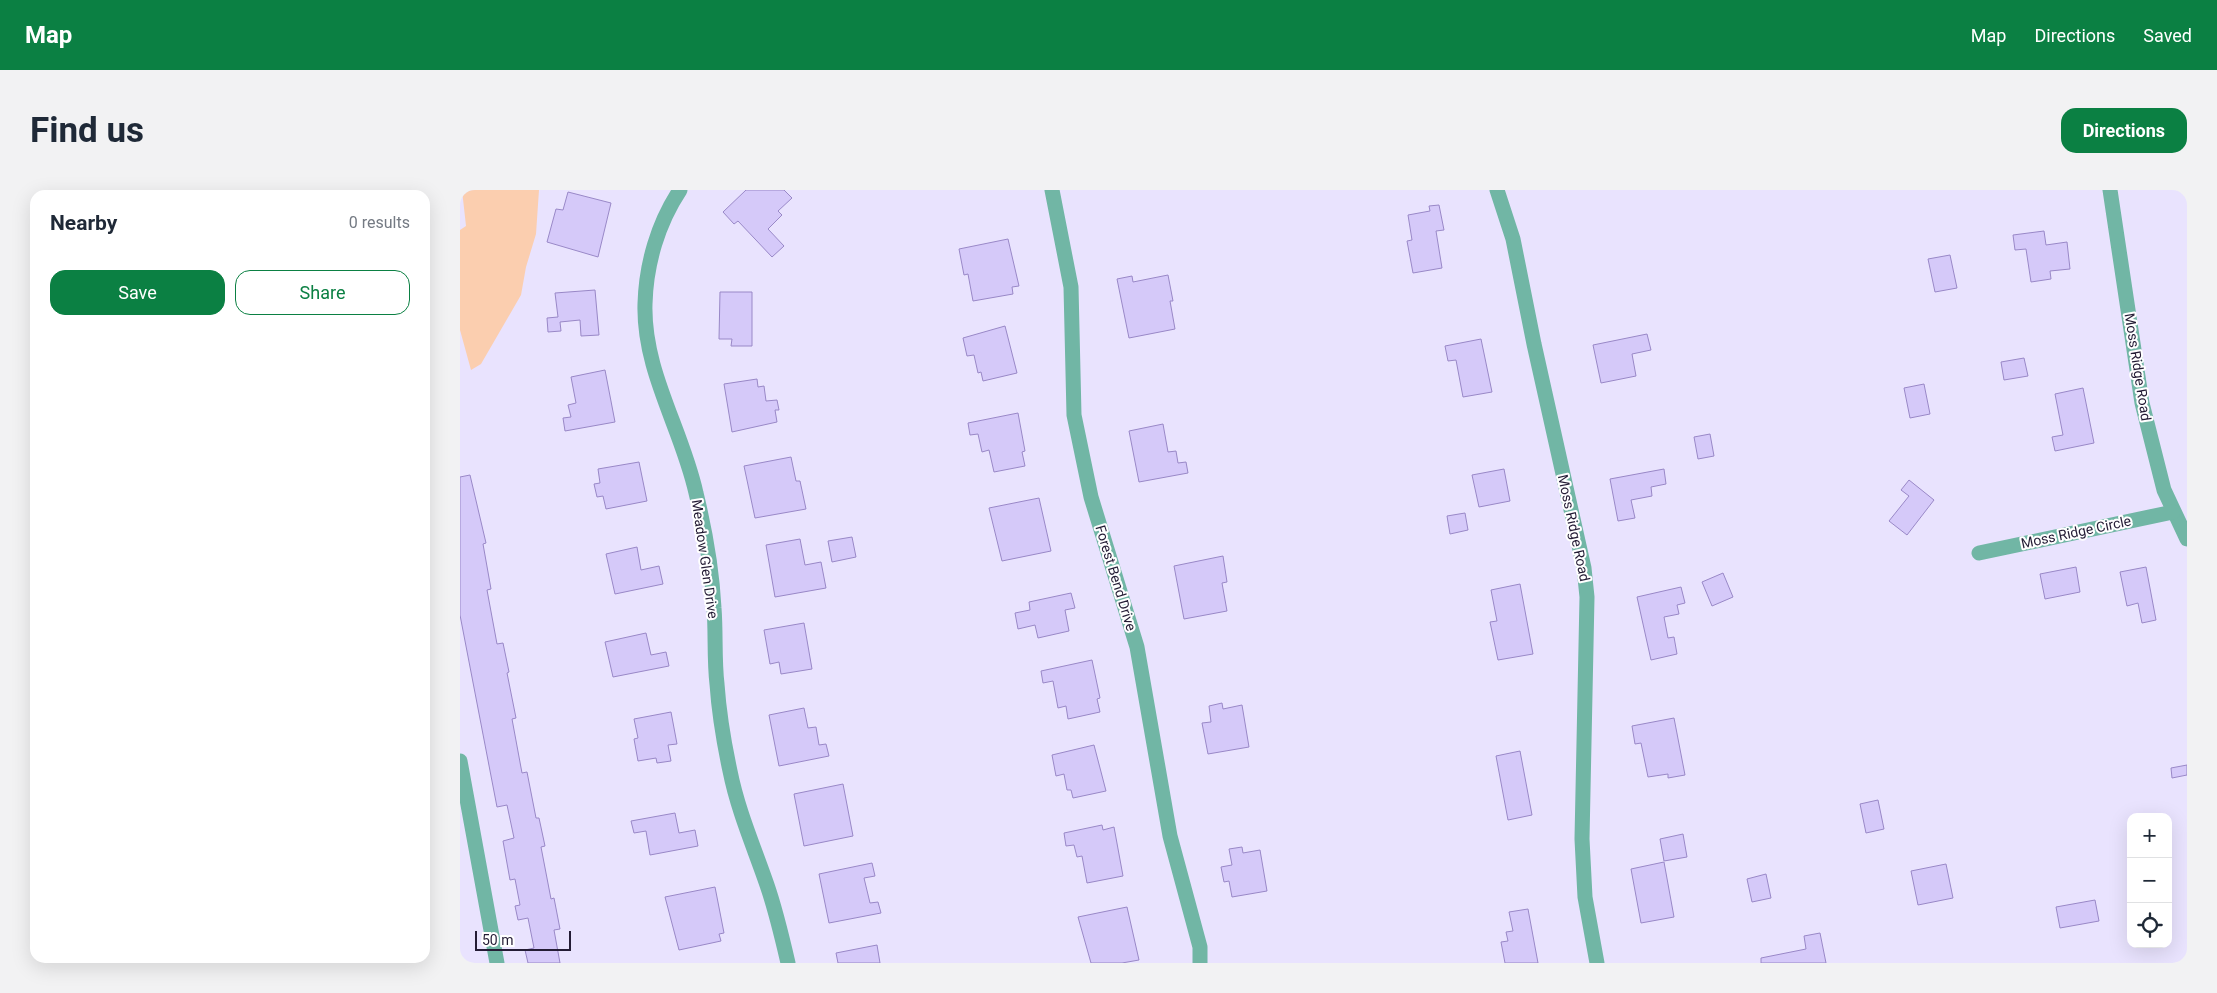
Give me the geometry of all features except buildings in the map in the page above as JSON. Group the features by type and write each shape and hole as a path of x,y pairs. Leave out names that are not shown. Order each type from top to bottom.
{"street":[{"name":"Meadow Glen Drive","path":"680,190 670,206 657,237 648,275 645,304 648,341 655,375 686,458 703,524 714,606 716,683 730,771 739,810 768,887 788,963"},
{"name":"Forest Bend Drive","path":"1052,190 1071,287 1074,415 1091,497 1137,647 1170,836 1200,947 1200,963"},
{"name":"Moss Ridge Road","path":"1497,190 1513,239 1534,344 1584,568 1587,597 1582,838 1585,897 1597,963"},
{"name":"Moss Ridge Road","path":"2110,190 2142,403 2164,490 2187,539"},
{"name":"Moss Ridge Circle","path":"1979,553 2173,512"},
{"path":"460,761 498,963"}],"shaded area":[{"path":"462,190 539,190 536,234 526,267 521,295 481,364 471,370 460,330 460,230 466,226"}]}
